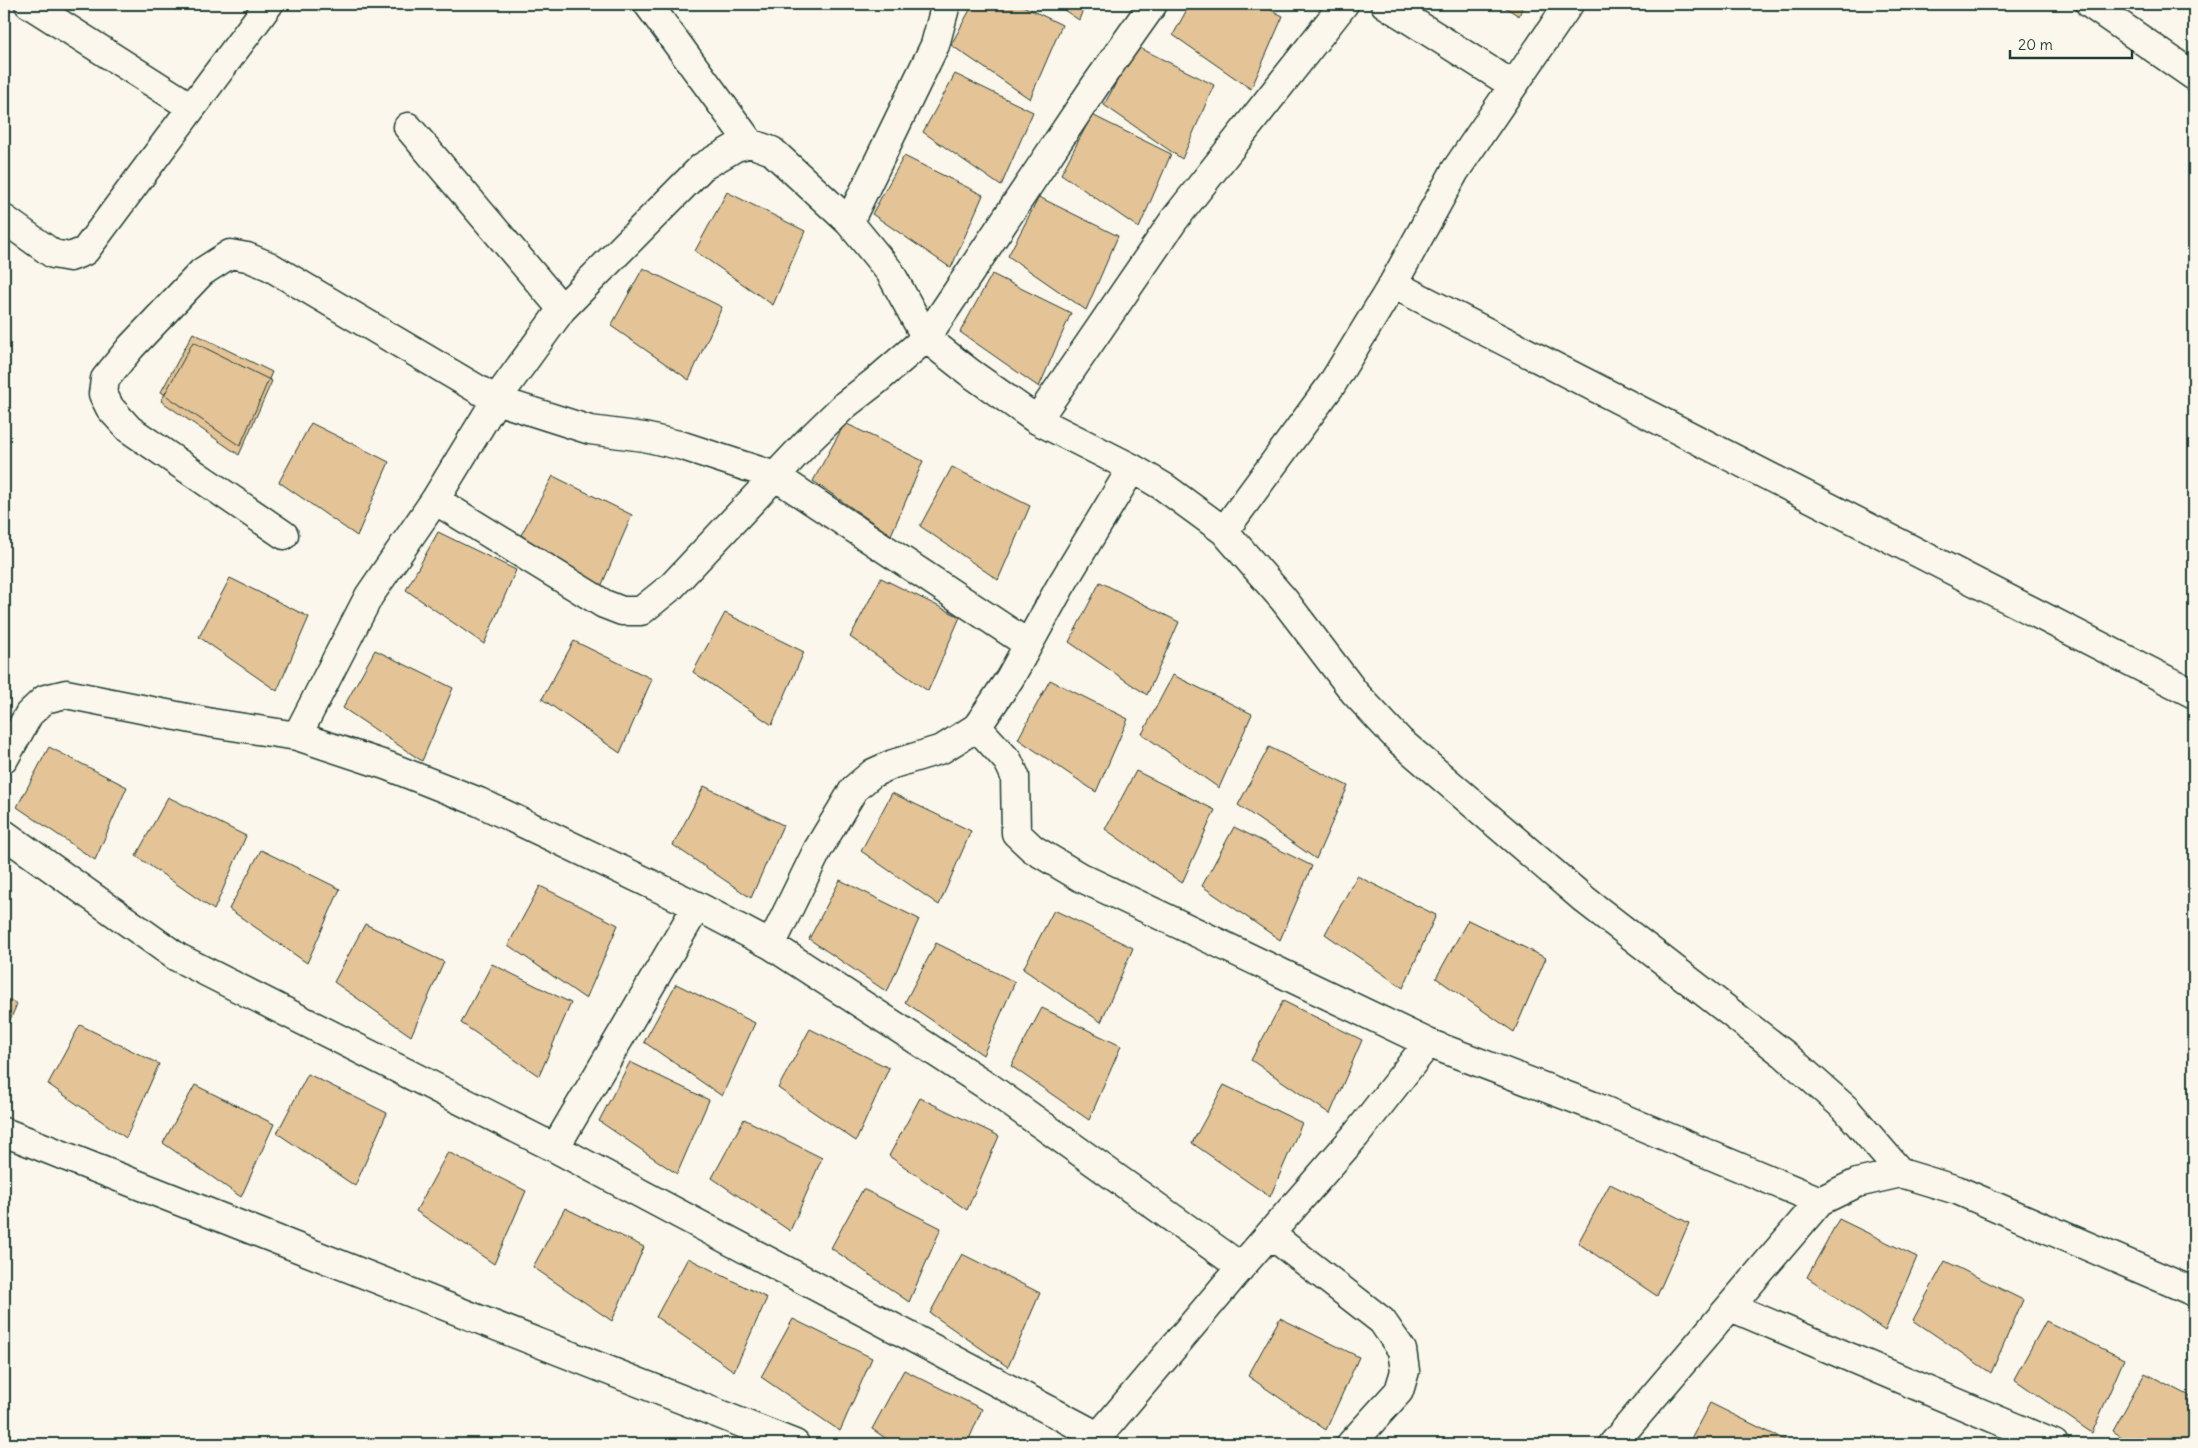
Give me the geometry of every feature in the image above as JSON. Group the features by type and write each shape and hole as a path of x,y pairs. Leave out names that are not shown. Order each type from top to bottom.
{"street":[{"path":"29,4 191,107"},
{"path":"4,219 53,254 70,257 85,250 268,4"},
{"path":"648,4 750,143 772,151 848,222 890,272 926,338 969,372 1038,420 1132,468 1164,487 1224,530 1284,600 1355,693 1400,741 1585,900 1784,1054 1846,1109 1900,1173"},
{"path":"848,222 935,45 946,4"},
{"path":"435,500 604,604 622,610 641,610 672,586 775,476 845,405 876,382 926,338 1095,86 1153,4"},
{"path":"1038,420 1174,220 1344,4"},
{"path":"1385,4 1513,86"},
{"path":"1224,530 1332,384 1393,284 1455,170 1569,4"},
{"path":"2090,4 2194,76"},
{"path":"408,127 562,309"},
{"path":"297,736 369,596 435,500 496,400 562,309 702,167 736,147 750,143"},
{"path":"284,535 129,429 110,408 102,394 105,379 131,347 202,272 230,254 247,256 269,266 496,400 590,430 644,437 682,446 775,476 1028,644"},
{"path":"1393,284 2194,694"},
{"path":"771,945 818,849 854,789 873,773 893,764 942,749 978,728 1010,678 1089,537 1132,468"},
{"path":"4,759 29,714 45,699 66,694 212,723 297,736 388,766 479,802 697,906 771,945 989,1088 1241,1267"},
{"path":"978,728 1008,761 1015,776 1016,833 1033,849 1080,876 1428,1043 1591,1105 1820,1201"},
{"path":"4,834 177,957 555,1148 1095,1440 1241,1267 1356,1136 1428,1043"},
{"path":"555,1148 697,906"},
{"path":"4,1132 795,1444"},
{"path":"1613,1444 1820,1201 1856,1183 1900,1173 1957,1190 2194,1292"},
{"path":"1270,1234 1382,1321 1402,1350 1405,1371 1399,1391 1351,1444"},
{"path":"1731,1307 2054,1444"}],"building":[{"path":"973,4 1019,4 1062,25 1030,99 951,45"},
{"path":"1055,4 1085,4 1079,20"},
{"path":"1190,4 1259,4 1283,16 1251,89 1173,35"},
{"path":"1500,4 1524,4 1519,16"},
{"path":"1136,46 1214,85 1182,159 1104,105"},
{"path":"955,74 1033,112 1001,186 923,132"},
{"path":"1092,115 1171,154 1139,228 1061,174"},
{"path":"904,156 983,195 951,268 872,214"},
{"path":"727,192 805,231 773,305 695,251"},
{"path":"1039,197 1118,236 1086,310 1008,256"},
{"path":"643,268 722,307 689,380 611,326"},
{"path":"992,274 1071,313 1039,387 960,332"},
{"path":"193,333 272,372 240,446 161,392"},
{"path":"193,342 272,381 239,455 161,401"},
{"path":"311,423 389,462 357,536 279,482"},
{"path":"845,423 923,461 891,535 813,481"},
{"path":"952,467 1030,506 998,580 920,526"},
{"path":"553,476 632,515 600,589 521,535"},
{"path":"438,532 516,570 484,644 406,590"},
{"path":"230,578 309,617 277,691 199,637"},
{"path":"881,578 960,617 928,691 850,637"},
{"path":"1100,582 1179,622 1147,695 1069,642"},
{"path":"725,613 804,652 772,725 693,672"},
{"path":"574,641 652,679 620,753 542,699"},
{"path":"375,650 453,688 422,761 343,708"},
{"path":"1173,675 1252,714 1219,788 1142,734"},
{"path":"1050,680 1128,719 1096,792 1018,739"},
{"path":"49,747 127,787 95,860 17,807"},
{"path":"1269,747 1348,786 1316,859 1238,805"},
{"path":"1136,771 1215,810 1182,883 1105,829"},
{"path":"704,786 783,825 751,898 673,845"},
{"path":"892,793 971,831 939,905 861,851"},
{"path":"168,797 246,836 214,910 136,856"},
{"path":"1234,827 1312,866 1280,940 1202,886"},
{"path":"261,850 340,889 307,963 229,909"},
{"path":"1357,876 1436,915 1403,988 1325,934"},
{"path":"840,880 919,919 887,992 809,939"},
{"path":"540,886 618,925 586,999 508,945"},
{"path":"1054,910 1133,948 1101,1022 1023,969"},
{"path":"1468,920 1546,958 1514,1032 1436,978"},
{"path":"365,924 444,962 411,1036 334,982"},
{"path":"936,943 1015,982 983,1055 905,1002"},
{"path":"492,964 571,1003 539,1076 461,1023"},
{"path":"676,984 755,1023 722,1096 644,1042"},
{"path":"4,997 17,1004 4,1034"},
{"path":"1283,1001 1362,1040 1330,1114 1251,1060"},
{"path":"1042,1008 1121,1046 1089,1120 1011,1066"},
{"path":"80,1025 159,1064 126,1138 48,1084"},
{"path":"810,1029 889,1068 856,1141 778,1088"},
{"path":"630,1062 709,1100 677,1174 599,1121"},
{"path":"308,1074 387,1113 355,1186 277,1133"},
{"path":"195,1085 274,1124 241,1197 163,1143"},
{"path":"1224,1085 1302,1123 1270,1197 1192,1143"},
{"path":"920,1098 999,1136 967,1210 889,1156"},
{"path":"744,1119 822,1158 790,1231 712,1178"},
{"path":"448,1152 526,1191 494,1264 416,1211"},
{"path":"1610,1184 1689,1223 1657,1296 1578,1243"},
{"path":"863,1189 941,1228 909,1302 831,1248"},
{"path":"565,1208 644,1247 612,1321 533,1267"},
{"path":"1839,1219 1917,1257 1885,1331 1807,1277"},
{"path":"962,1254 1040,1293 1008,1367 930,1313"},
{"path":"688,1258 767,1298 734,1371 656,1317"},
{"path":"1945,1261 2023,1300 1991,1373 1913,1320"},
{"path":"1280,1318 1359,1357 1326,1430 1248,1376"},
{"path":"793,1319 872,1358 840,1431 761,1377"},
{"path":"2046,1321 2124,1359 2092,1433 2014,1379"},
{"path":"904,1370 982,1409 967,1444 894,1444 872,1429"},
{"path":"2145,1373 2194,1398 2194,1444 2132,1444 2113,1431"},
{"path":"1710,1403 1789,1442 1788,1444 1688,1444"}]}
